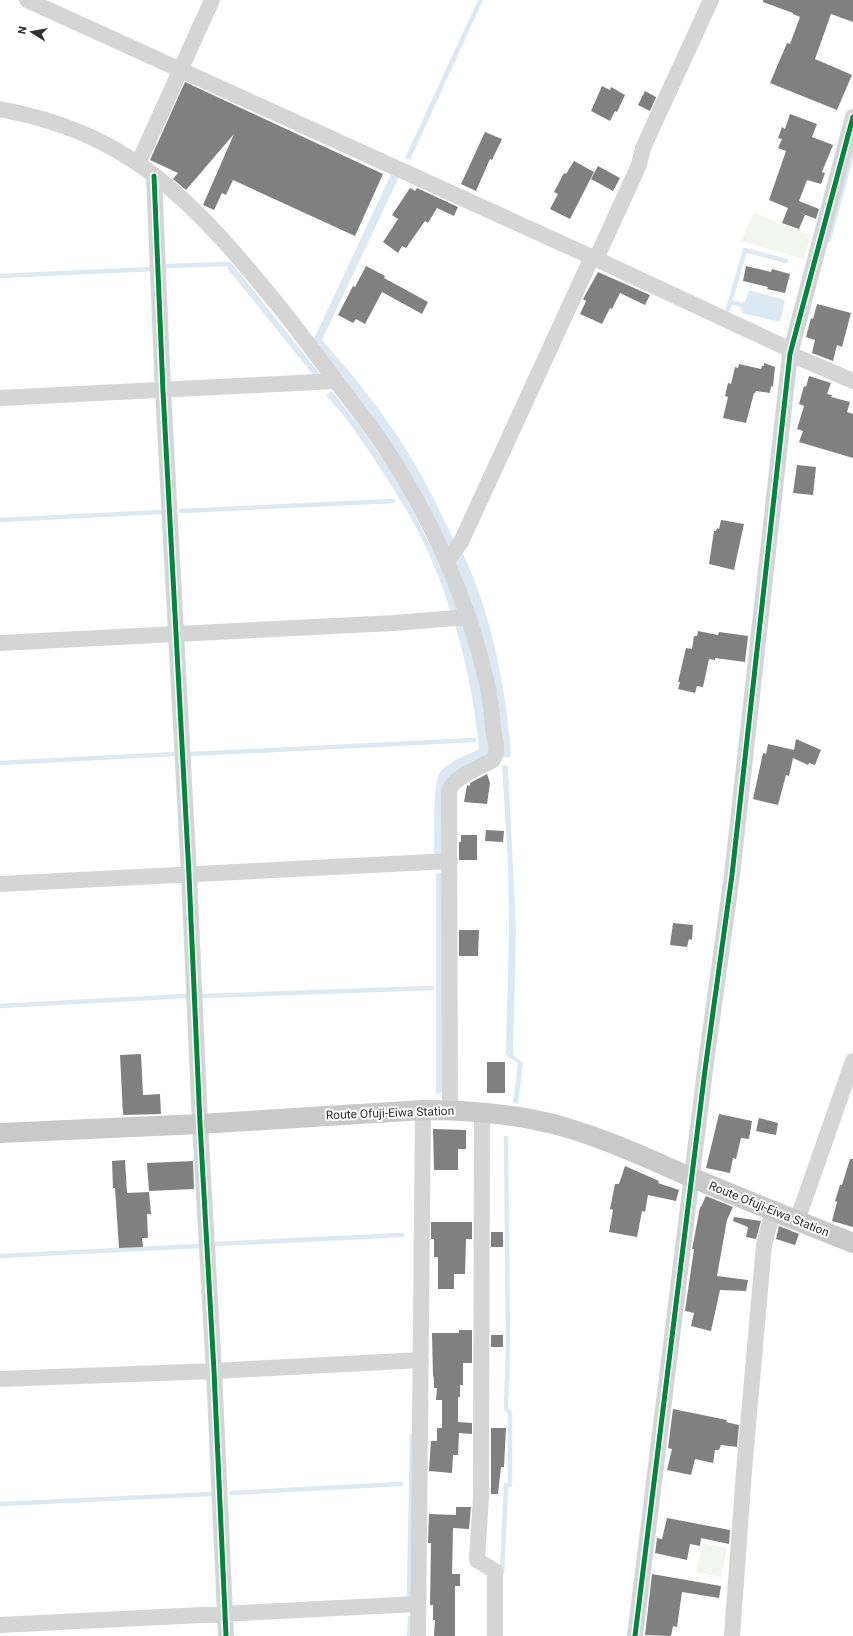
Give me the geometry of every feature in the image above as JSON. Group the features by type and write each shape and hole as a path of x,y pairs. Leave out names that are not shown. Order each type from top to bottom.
{"main road":[{"name":"Route Ofuji-Eiwa Station","path":"0,1133 200,1124 423,1110 482,1112 524,1118 564,1127 623,1148 853,1243"}],"street":[{"path":"27,0 594,258 853,381"},
{"path":"138,164 212,0"},
{"path":"447,561 461,542 639,165 643,148 711,0"},
{"path":"0,109 43,118 74,128 111,147 154,176 202,217 235,253 308,343 384,446 412,492 447,561 461,618 481,657 491,702 496,752 493,760 455,781 450,787 450,1110"},
{"path":"635,1636 692,1177 732,875 791,352 853,117"},
{"path":"154,176 163,391 189,875 226,1636"},
{"path":"0,398 163,391 336,381"},
{"path":"0,643 394,623 461,618"},
{"path":"0,884 450,861"},
{"path":"797,1221 853,1061"},
{"path":"418,1636 422,1360 423,1110"},
{"path":"482,1112 481,1497 477,1560 495,1571 495,1636"},
{"path":"732,1636 744,1470 764,1246 773,1211"},
{"path":"0,1379 214,1371 422,1360"},
{"path":"0,1625 418,1604"}],"shaded area":[{"path":"478,0 483,0 410,160 405,158"},
{"path":"391,174 399,177 322,340 360,385 406,449 437,504 454,541 463,554 482,601 496,652 506,705 509,731 511,756 508,758 503,757 470,601 313,341"},
{"path":"754,213 811,235 804,259 741,241"},
{"path":"234,266 320,374 314,376 227,268"},
{"path":"749,290 785,300 780,322 742,313 743,311 740,310 743,301 745,302"},
{"path":"332,391 364,432 389,468 406,497 449,584 474,656 484,705 489,753 453,774 443,853 434,855 437,778 440,772 447,765 479,749 472,695 460,641 443,589 413,521 369,451 326,395"},
{"path":"502,765 508,766 516,930 513,1055 523,1063 518,1104 513,1103 518,1063 507,1056 506,1052 509,930 508,863"},
{"path":"444,872 444,1090 436,1094 436,874"},
{"path":"703,1543 727,1548 721,1577 696,1572"}],"building":[{"path":"763,0 853,0 853,22 831,14 815,59 852,75 837,110 770,83 787,43 790,44 800,17 763,2"},
{"path":"185,82 383,174 355,236 233,180 226,195 222,193 214,210 203,205 234,134 186,190 173,179 178,173 150,160"},
{"path":"602,86 610,90 611,87 625,95 617,112 615,111 610,121 591,111"},
{"path":"645,91 656,97 650,111 638,105"},
{"path":"790,114 817,124 812,137 833,145 822,172 825,173 821,184 807,180 799,201 819,209 816,219 798,212 805,215 799,229 782,223 788,208 769,200 786,151 778,148 782,139 778,138 782,127 785,129"},
{"path":"485,132 502,139 492,160 490,159 476,191 461,184"},
{"path":"574,161 594,172 570,219 550,209 558,194 554,192 564,173 566,174"},
{"path":"598,166 620,178 613,191 591,179"},
{"path":"410,188 415,191 417,188 458,207 454,216 437,208 428,223 425,221 406,248 402,246 398,253 383,242 398,219 392,215"},
{"path":"366,266 385,276 384,278 428,302 422,314 382,292 365,324 356,319 353,323 338,315 353,286 355,287"},
{"path":"746,266 771,272 772,269 790,274 785,293 743,281"},
{"path":"598,272 650,295 645,305 620,293 602,324 580,314 586,301 583,299"},
{"path":"817,304 851,313 842,347 837,345 833,361 812,353 815,340 806,337 811,318 813,319"},
{"path":"764,363 775,367 773,387 771,386 770,393 756,391 754,393 746,423 723,418 728,397 725,396 728,383 731,384 735,367 738,368 739,364 761,369 762,366 764,366"},
{"path":"809,376 831,383 827,394 832,395 831,397 850,402 847,412 853,414 853,458 799,442 803,431 797,429 804,406 799,404 804,386 806,387"},
{"path":"797,465 816,467 813,495 793,493"},
{"path":"721,520 744,524 734,570 709,564 714,531 716,531 717,528 719,529"},
{"path":"698,631 718,635 719,632 748,636 745,662 715,658 715,660 709,659 703,687 697,686 695,693 678,689 680,682 678,682 686,648 692,649 694,636 697,636"},
{"path":"796,739 821,750 815,765 809,763 808,765 793,758 789,776 786,775 778,805 753,799 763,753 766,754 768,744 794,750"},
{"path":"487,774 490,783 487,804 464,802 467,785 470,786 470,783"},
{"path":"486,830 504,831 503,842 485,841"},
{"path":"461,835 477,835 477,860 459,860 459,842 461,842"},
{"path":"673,923 693,925 692,940 689,939 687,947 670,945"},
{"path":"459,930 479,930 478,956 459,956"},
{"path":"141,1054 143,1095 160,1094 161,1114 123,1115 120,1055"},
{"path":"487,1062 505,1062 505,1093 487,1093"},
{"path":"719,1114 752,1121 749,1139 741,1138 736,1159 733,1158 730,1173 706,1168"},
{"path":"759,1118 778,1123 776,1135 756,1131"},
{"path":"433,1129 466,1130 466,1149 458,1149 458,1170 434,1170"},
{"path":"850,1159 853,1159 853,1227 832,1221 837,1202 835,1201 840,1185 842,1185"},
{"path":"125,1160 127,1193 149,1192 151,1214 147,1214 148,1238 142,1238 143,1247 119,1248 112,1161"},
{"path":"193,1161 194,1189 149,1191 147,1163"},
{"path":"625,1166 659,1181 658,1183 679,1190 676,1201 648,1195 645,1212 642,1211 637,1237 609,1232 613,1210 610,1209 615,1184 619,1184"},
{"path":"706,1196 733,1207 727,1220 717,1276 748,1280 746,1291 720,1290 711,1331 691,1326 694,1313 685,1311 694,1249 692,1249 700,1207"},
{"path":"734,1217 761,1221 756,1239 746,1237 748,1227 733,1221"},
{"path":"431,1222 472,1222 472,1239 466,1239 465,1274 454,1274 454,1289 438,1289 438,1257 434,1257 434,1239 431,1239"},
{"path":"779,1226 799,1234 795,1245 776,1239"},
{"path":"491,1232 503,1232 503,1247 491,1247"},
{"path":"459,1330 472,1330 472,1363 463,1363 463,1385 460,1385 460,1397 458,1397 458,1422 472,1423 472,1434 459,1433 458,1455 453,1455 452,1473 429,1471 431,1441 437,1441 437,1428 442,1428 442,1400 436,1400 437,1388 434,1388 432,1333 459,1333"},
{"path":"491,1335 503,1335 503,1347 491,1347"},
{"path":"673,1409 727,1420 726,1422 739,1425 737,1447 721,1445 719,1450 715,1450 713,1463 695,1459 691,1475 667,1470 672,1449 668,1448"},
{"path":"491,1428 506,1428 504,1467 501,1467 498,1494 491,1494"},
{"path":"456,1507 471,1507 469,1529 453,1528 452,1574 460,1574 460,1586 455,1586 455,1636 434,1636 435,1620 433,1620 433,1605 430,1605 431,1543 428,1543 429,1514 456,1515"},
{"path":"667,1518 730,1530 729,1544 701,1538 700,1546 690,1544 687,1560 655,1553 657,1538 662,1539"},
{"path":"652,1574 721,1586 719,1598 682,1592 677,1627 673,1626 671,1636 645,1635"}],"waterway":[{"path":"829,240 853,150"},
{"path":"728,309 745,250 786,261"},
{"path":"168,266 229,264 234,270"},
{"path":"0,276 153,269"},
{"path":"730,302 742,305"},
{"path":"181,511 393,501"},
{"path":"0,520 162,512"},
{"path":"191,754 474,740"},
{"path":"0,763 175,754"},
{"path":"203,996 432,988"},
{"path":"0,1006 187,996"},
{"path":"502,1572 506,1485 510,1485 510,1412 506,1409 508,1347 506,1138"},
{"path":"215,1244 402,1235"},
{"path":"0,1256 200,1246"},
{"path":"409,1595 412,1436"},
{"path":"231,1493 401,1484"},
{"path":"0,1504 212,1494"},
{"path":"409,1636 410,1618"}],"cycle path":[{"path":"635,1636 705,1070 732,875 790,354 853,117"},
{"path":"154,176 163,391 189,875 226,1636"}]}
